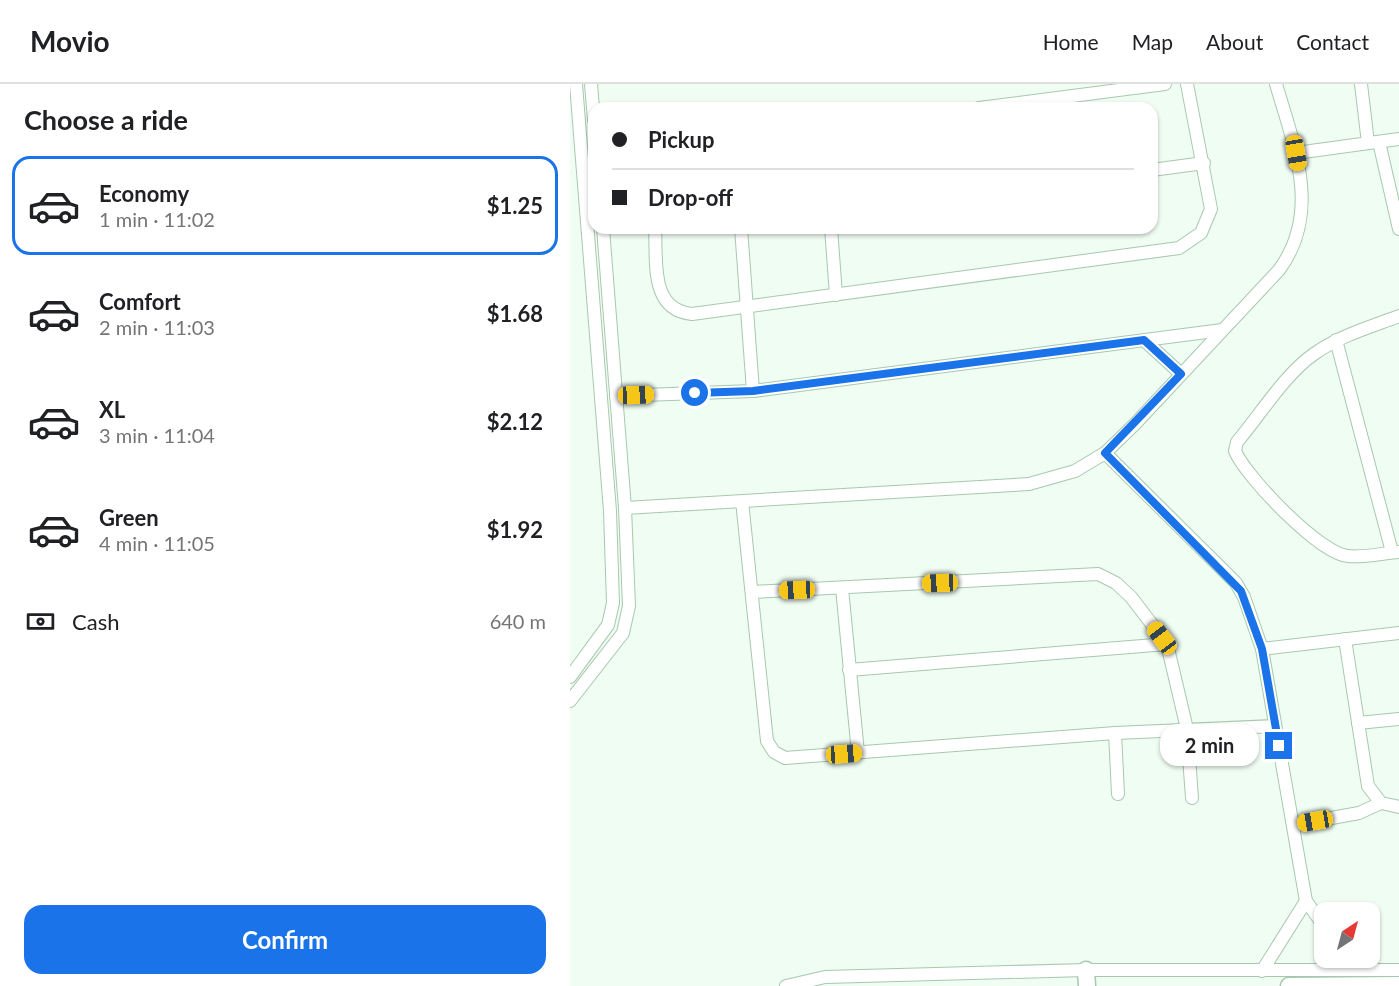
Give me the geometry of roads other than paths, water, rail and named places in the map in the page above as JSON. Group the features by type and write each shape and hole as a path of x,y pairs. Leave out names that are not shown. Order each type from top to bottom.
{"main road":[{"path":"1289,986 1399,985"}],"street":[{"path":"576,84 588,230"},
{"path":"1026,102 1165,84"},
{"path":"655,234 658,287 666,304 673,310 692,314 1179,248 1191,242 1208,222 1210,195 1187,84"},
{"path":"625,508 1029,484 1075,471 1105,453 1279,270 1297,239 1303,205 1296,153 1276,84"},
{"path":"1361,84 1373,143 1399,229"},
{"path":"592,85 593,102"},
{"path":"1296,153 1399,139"},
{"path":"1158,169 1204,163"},
{"path":"584,685 571,676 608,625 613,603 610,511 588,234"},
{"path":"570,701 623,633 628,620 625,508 603,234"},
{"path":"741,234 753,391"},
{"path":"831,234 836,295"},
{"path":"589,242 604,241"},
{"path":"1336,340 1395,552 1348,556 1328,549 1259,486 1235,450 1237,442 1296,370 1312,355 1336,340 1399,316"},
{"path":"616,396 753,391 1222,330"},
{"path":"1144,340 1181,374"},
{"path":"1105,453 1236,584 1244,597 1262,649 1306,901 1314,912"},
{"path":"742,501 770,747 785,758 1187,729 1275,726"},
{"path":"752,592 1098,574 1116,583 1131,597 1167,644 1187,729 1192,798"},
{"path":"842,588 858,753"},
{"path":"1262,649 1399,633"},
{"path":"1345,639 1368,786 1381,803"},
{"path":"849,670 1167,644"},
{"path":"1358,723 1399,719"},
{"path":"1115,734 1118,794"},
{"path":"1293,825 1359,813 1381,803 1399,807"},
{"path":"1262,971 1306,901"},
{"path":"786,986 825,977 1086,978 1262,971 1399,970"}]}
